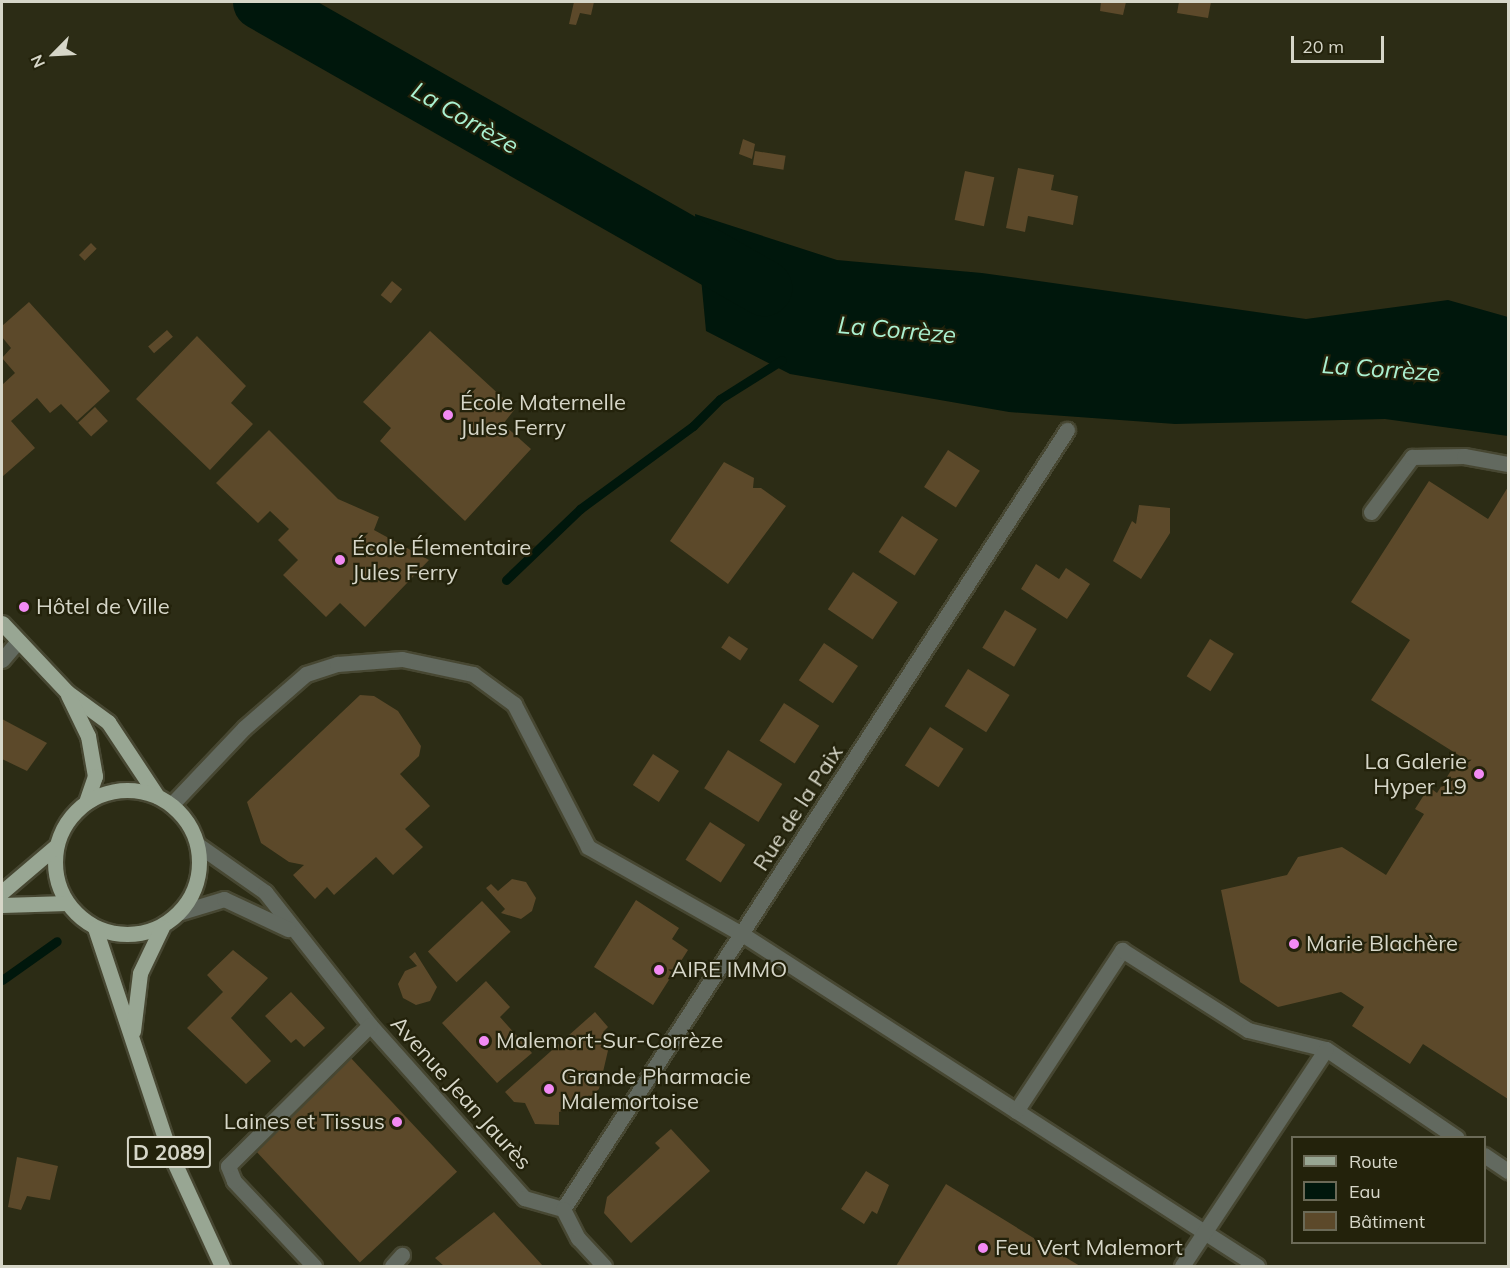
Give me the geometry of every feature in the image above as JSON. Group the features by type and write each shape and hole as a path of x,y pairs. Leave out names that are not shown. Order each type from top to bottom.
{"main road":[{"path":"2,623 67,692 108,722 157,796"},
{"path":"2,892 56,846 67,822 86,802 95,776 88,736 67,692"},
{"path":"56,846 58,886 67,903 95,928 140,934 162,927 181,912 196,884 198,845 171,805 157,796 121,790 86,802"},
{"path":"2,905 67,903"},
{"name":"D 2089","path":"133,1031 140,973 162,927"},
{"name":"D 2089","path":"95,928 120,1014 133,1031 169,1151 222,1266"}],"street":[{"name":"Rue de la Paix","path":"563,1209 1067,430"},
{"path":"1371,512 1412,457 1464,456 1509,464"},
{"path":"2,660 18,641"},
{"path":"171,805 252,720 306,674 337,664 402,659 473,674 514,704 588,847 742,934 1257,1266"},
{"name":"Avenue Jean Jaurès","path":"198,845 252,878 293,932 370,1025 524,1198 563,1209"},
{"name":"Avenue Jean Jaurès","path":"181,912 224,899 250,907 293,932"},
{"path":"1016,1111 1122,950 1248,1030 1326,1049 1456,1136"},
{"path":"314,1266 234,1181 228,1166 370,1025"},
{"path":"1182,1266 1206,1234 1326,1049"},
{"path":"1486,1156 1509,1171"},
{"path":"563,1209 578,1238 604,1266"}],"water":[{"path":"695,214 837,260 982,273 1306,319 1448,300 1508,317 1508,436 1385,419 1175,424 1009,412 790,374 706,331"}],"building":[{"path":"574,2 594,2 591,15 580,13 576,25 569,24"},
{"path":"1101,2 1126,2 1123,15 1100,11"},
{"path":"1179,2 1211,2 1208,18 1177,13"},
{"path":"743,139 755,144 752,159 739,154"},
{"path":"755,151 786,156 783,170 753,165"},
{"path":"1018,168 1054,175 1051,190 1078,196 1073,225 1028,216 1025,232 1006,228"},
{"path":"965,171 994,177 984,226 955,220"},
{"path":"91,243 97,249 85,261 79,255"},
{"path":"392,281 402,289 391,303 381,295"},
{"path":"29,302 110,391 77,421 61,404 50,413 37,398 11,421 35,448 2,477 2,385 15,373 2,358 11,348 2,337 2,326"},
{"path":"167,330 173,337 154,353 148,346"},
{"path":"430,331 515,409 503,424 531,449 465,521 380,441 391,428 363,402"},
{"path":"197,336 246,386 231,403 253,424 210,470 136,399"},
{"path":"95,407 108,421 91,437 78,423"},
{"path":"269,430 338,499 379,517 374,530 429,560 365,627 340,603 326,617 283,575 298,560 278,540 289,529 270,511 258,523 216,483"},
{"path":"948,450 980,471 956,508 924,487"},
{"path":"724,462 754,478 753,488 761,488 786,506 728,584 670,541"},
{"path":"1429,481 1488,519 1508,487 1508,1099 1423,1044 1410,1064 1352,1026 1364,1007 1341,992 1278,1007 1240,982 1221,890 1287,875 1298,857 1342,847 1386,875 1424,814 1415,809 1429,787 1437,793 1460,756 1371,700 1410,640 1351,602"},
{"path":"1139,505 1170,508 1170,533 1141,579 1113,561 1132,521 1136,524"},
{"path":"902,516 938,539 915,575 879,552"},
{"path":"1036,564 1059,579 1066,568 1090,584 1067,619 1021,589"},
{"path":"853,572 898,602 873,640 828,609"},
{"path":"1005,610 1037,629 1014,667 982,648"},
{"path":"729,636 748,649 740,660 721,648"},
{"path":"1210,639 1234,654 1210,691 1187,676"},
{"path":"824,643 858,666 833,703 799,680"},
{"path":"968,669 1010,695 986,732 945,706"},
{"path":"360,695 374,696 398,711 421,746 419,756 400,774 430,806 405,829 423,847 393,875 376,857 334,895 327,887 315,899 293,875 304,865 289,862 261,843 247,802"},
{"path":"784,703 819,726 795,764 759,741"},
{"path":"2,719 47,743 27,771 2,759"},
{"path":"930,727 964,749 938,787 905,766"},
{"path":"728,750 782,784 758,822 704,788"},
{"path":"653,754 679,771 659,802 633,785"},
{"path":"710,822 745,845 721,883 685,860"},
{"path":"512,879 526,882 536,898 532,911 521,919 501,913 505,909 486,888 491,884 498,891"},
{"path":"636,900 679,928 672,939 688,950 653,1005 594,967"},
{"path":"482,901 511,932 457,982 428,951"},
{"path":"233,950 268,978 231,1018 271,1061 246,1084 187,1028 223,992 207,975"},
{"path":"415,952 437,987 430,1001 416,1005 403,998 398,984 405,971 417,966 409,957"},
{"path":"486,981 510,1007 500,1017 532,1053 497,1083 442,1023"},
{"path":"291,992 325,1028 304,1047 296,1039 291,1043 265,1016"},
{"path":"595,1012 608,1027 603,1032 610,1042 599,1089 580,1106 559,1112 559,1125 535,1124 525,1103 514,1102 505,1092"},
{"path":"350,1057 457,1172 360,1263 253,1148"},
{"path":"671,1129 710,1171 631,1243 604,1213 607,1197 660,1148 655,1143"},
{"path":"17,1157 58,1166 50,1200 27,1196 21,1210 8,1207"},
{"path":"866,1171 889,1185 877,1214 872,1211 864,1224 841,1209"},
{"path":"946,1184 1045,1245 1080,1266 896,1266"},
{"path":"494,1212 543,1266 444,1266 435,1258"}],"waterway":[{"name":"La Corrèze","path":"261,2 764,288"},
{"path":"506,580 580,509 693,426 720,399 782,360"},
{"path":"2,980 57,941"}],"place":[{"name":"École Maternelle Jules Ferry","path":"448,415"},
{"name":"École Élementaire Jules Ferry","path":"340,560"},
{"name":"Hôtel de Ville","path":"24,607"},
{"name":"La Galerie Hyper 19","path":"1479,774"},
{"name":"Marie Blachère","path":"1294,944"},
{"name":"AIRE IMMO","path":"659,970"},
{"name":"Malemort-Sur-Corrèze","path":"484,1041"},
{"name":"Grande Pharmacie Malemortoise","path":"549,1089"},
{"name":"Laines et Tissus","path":"397,1122"},
{"name":"Feu Vert Malemort","path":"983,1248"}]}
